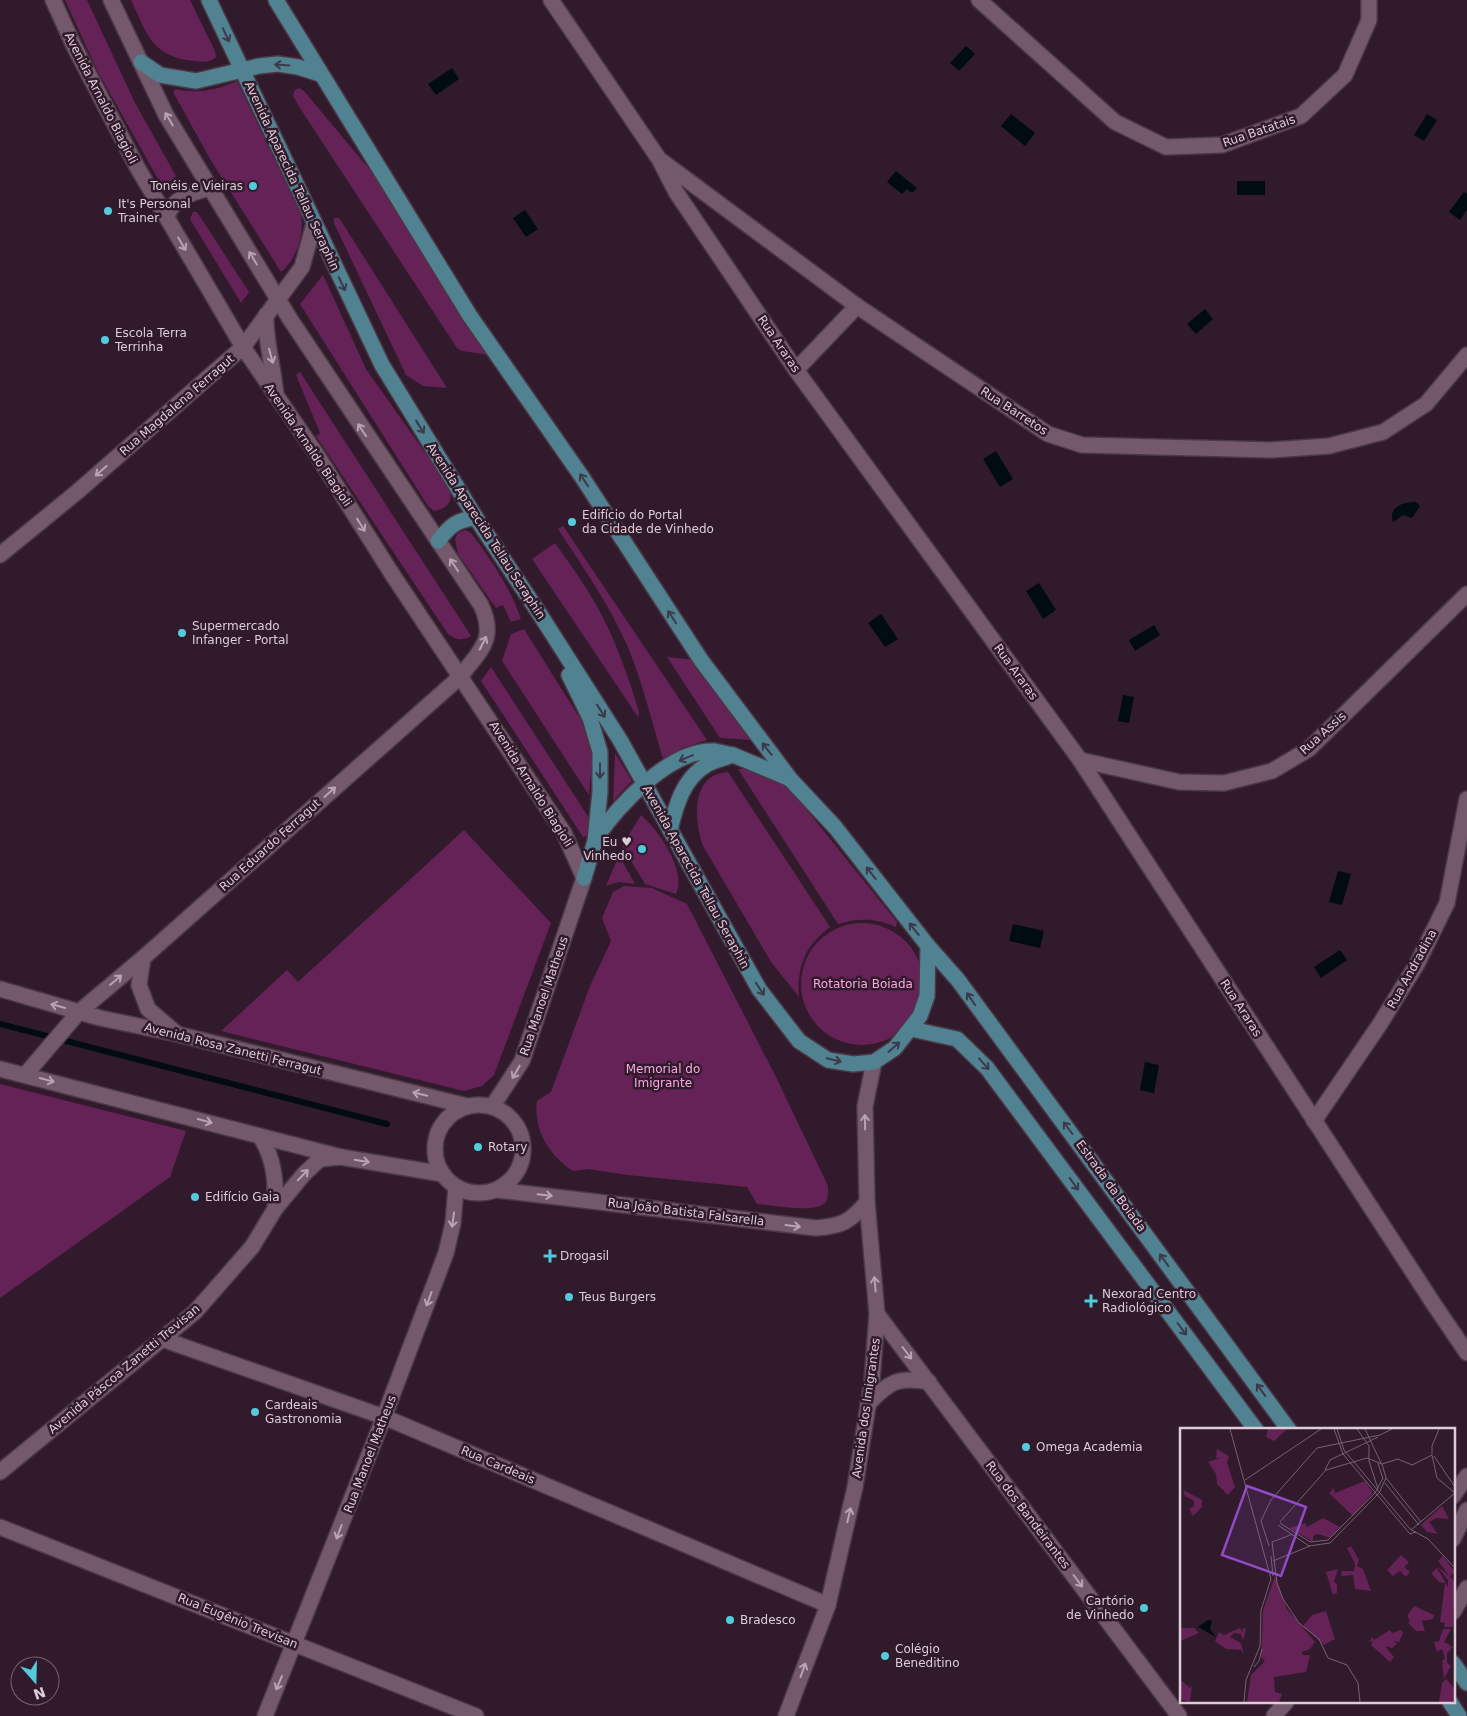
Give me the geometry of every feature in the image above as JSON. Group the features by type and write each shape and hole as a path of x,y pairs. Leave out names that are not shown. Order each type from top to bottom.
{"main road":[{"name":"Avenida Aparecida Tellau Seraphin","path":"210,0 382,365 476,518 620,740 759,989 799,1041 828,1060 853,1064 874,1062"},
{"path":"276,0 470,316 582,477 706,667 791,780"},
{"path":"141,62 160,75 196,81 259,66 278,64 298,67 320,74"},
{"path":"438,541 448,527 463,518 476,518"},
{"path":"539,613 590,718 600,752 600,792 595,841 584,878"},
{"path":"595,841 622,805 662,771 686,757 714,751 734,755 791,780"},
{"path":"670,830 677,802 688,782 707,764 734,755"},
{"name":"Estrada da Boiada","path":"791,780 835,827 928,946 958,980 1289,1428"},
{"path":"874,1062 895,1048 920,1016 927,996 928,946"},
{"path":"911,1029 957,1040 987,1068 1255,1428"},
{"path":"1454,1664 1467,1684"},
{"path":"1451,1704 1459,1716"}],"street":[{"name":"Avenida Arnaldo Biagioli","path":"53,0 110,115 243,347 317,455 460,677 564,833 584,878"},
{"path":"111,0 166,114 210,188 278,300 438,541"},
{"name":"Rua Araras","path":"551,0 659,159 676,192 796,370 1080,760 1467,1353"},
{"name":"Rua Batatais","path":"979,0 1115,122 1166,148 1222,145 1300,116 1345,75 1368,20 1369,0"},
{"name":"Rua Barretos","path":"659,159 857,306 1048,434 1082,445 1271,450 1329,446 1383,432 1426,404 1467,355"},
{"path":"167,217 169,209 175,203 191,194 210,188"},
{"name":"Rua Magdalena Ferragut","path":"0,555 76,492 243,347 302,267 314,224"},
{"path":"796,370 857,306"},
{"path":"266,315 266,334 273,366 276,397"},
{"name":"Rua Eduardo Ferragut","path":"25,1074 79,1012 143,958 460,677 484,644 488,632 488,620 481,605 438,541"},
{"name":"Rua Assis","path":"1080,760 1179,782 1224,783 1272,771 1309,749 1467,594"},
{"name":"Rua Andradina","path":"1314,1121 1385,1017 1417,964 1447,903 1467,799"},
{"name":"Rua Manoel Matheus","path":"492,1107 522,1061 584,878"},
{"path":"143,958 139,985 148,1009 177,1034"},
{"name":"Avenida Rosa Zanetti Ferragut","path":"0,989 79,1012 177,1034 467,1106"},
{"name":"Avenida dos Imigrantes","path":"786,1716 828,1605 855,1487 868,1404 878,1314 866,1202 865,1106 874,1062"},
{"path":"0,1069 341,1157 443,1174"},
{"path":"479,1104 492,1107 502,1110 518,1128 523,1151 515,1174 497,1190 483,1193 469,1192 456,1187 443,1174 436,1161 434,1147 437,1134 444,1121 454,1112 467,1106 479,1104"},
{"path":"260,1136 268,1148 275,1168 275,1209"},
{"name":"Avenida Páscoa Zanetti Trevisan","path":"0,1472 195,1312 252,1247 275,1209 304,1174 320,1159 341,1157"},
{"name":"Rua Manoel Matheus","path":"265,1716 384,1418 446,1253 453,1223 456,1187"},
{"name":"Rua João Batista Falsarella","path":"497,1190 816,1228 837,1227 853,1218 866,1202"},
{"name":"Rua dos Bandeirantes","path":"878,1314 1179,1716"},
{"name":"Rua Cardeais","path":"162,1339 384,1418 828,1605"},
{"path":"868,1404 886,1385 912,1379 929,1382"},
{"path":"1454,1495 1467,1476"},
{"path":"1454,1537 1467,1510"},
{"name":"Rua Eugênio Trevisan","path":"0,1526 476,1716"},
{"path":"1454,1610 1467,1588"},
{"path":"1274,1716 1284,1704"}],"green space":[{"path":"65,0 87,0 135,103 176,176 163,188 97,70"},
{"path":"131,0 190,0 215,51 216,57 203,62 180,59 160,49 147,33"},
{"path":"237,81 301,215 302,223 298,246 287,267 281,272 210,159 173,92 175,89 207,90"},
{"path":"299,88 304,91 370,170 489,355 462,351 457,348 298,105 293,96 294,91"},
{"path":"193,212 197,212 249,292 241,303 190,219"},
{"path":"334,218 339,218 343,224 447,388 423,386 406,375 334,223"},
{"path":"323,275 366,369 448,485 451,495 449,502 444,508 434,511 428,506 300,304"},
{"path":"300,372 471,636 459,639 448,634 316,436 320,433 296,375"},
{"path":"563,526 707,740 682,748 664,762 633,659 604,600 558,529"},
{"path":"465,530 471,533 486,553 517,607 521,619 511,622 503,605 496,608 458,554 455,539 458,533"},
{"path":"555,543 588,591 604,620 626,672 639,712 638,717 532,559"},
{"path":"524,629 581,720 592,761 589,795 502,661 511,634"},
{"path":"667,657 696,660 752,740 720,738"},
{"path":"491,667 589,818 587,836 583,837 481,681"},
{"path":"615,753 632,781 613,801"},
{"path":"738,769 753,769 783,784 802,804 897,922 896,927 867,920 838,924"},
{"path":"728,772 830,927 814,942 804,958 799,976 799,997 771,962 703,846 697,812 701,790 707,781 716,775"},
{"path":"641,815 655,830 674,862 678,874 676,894 645,884 622,846"},
{"path":"464,830 551,923 494,1075 482,1086 464,1091 221,1031 287,970 298,982"},
{"path":"619,855 635,884 619,882 606,886"},
{"name":"Memorial do Imigrante","path":"624,886 652,888 687,904 775,1075 828,1186 827,1198 824,1204 819,1207 802,1208 757,1204 747,1187 588,1169 573,1171 557,1158 544,1141 536,1111 537,1101 551,1092 590,986 611,941 602,918 613,892"},
{"name":"Rotatoria Boiada","path":"862,923 874,924 885,928 896,933 905,941 913,950 918,961 922,972 922,996 918,1007 913,1018 905,1027 896,1035 885,1040 874,1044 862,1045 850,1044 839,1040 828,1035 819,1027 811,1018 806,1007 802,996 801,984 802,972 806,961 811,950 819,941 828,933 839,928 850,924"},
{"path":"0,1084 186,1131 170,1177 0,1298"}],"shaded area":[{"path":"966,46 975,54 959,71 950,63"},
{"path":"452,68 459,79 436,95 428,84"},
{"path":"1011,114 1035,133 1025,146 1001,126"},
{"path":"1427,114 1437,120 1424,141 1414,135"},
{"path":"896,171 917,188 912,193 907,189 902,194 887,182"},
{"path":"1237,181 1265,181 1265,195 1237,195"},
{"path":"1464,192 1467,194 1467,210 1460,220 1449,212"},
{"path":"525,210 538,229 526,237 513,218"},
{"path":"1205,309 1213,319 1196,334 1187,324"},
{"path":"996,451 1013,479 1000,487 983,459"},
{"path":"1416,502 1420,506 1412,518 1403,515 1393,522 1393,512 1398,506"},
{"path":"1039,583 1056,610 1043,619 1026,591"},
{"path":"881,614 898,639 885,647 868,623"},
{"path":"1154,625 1160,635 1135,651 1129,640"},
{"path":"1123,695 1134,697 1129,723 1118,721"},
{"path":"1338,871 1351,874 1342,905 1329,902"},
{"path":"1013,924 1044,931 1040,948 1009,941"},
{"path":"1340,950 1347,960 1321,978 1314,967"},
{"path":"1145,1062 1159,1065 1154,1093 1140,1090"}],"waterway":[{"path":"0,1024 387,1124"}],"place":[{"name":"Tonéis e Vieiras","path":"253,186"},
{"name":"It's Personal Trainer","path":"108,211"},
{"name":"Escola Terra Terrinha","path":"105,340"},
{"name":"Edifício do Portal da Cidade de Vinhedo","path":"572,522"},
{"name":"Supermercado Infanger - Portal","path":"182,633"},
{"name":"Eu ♥ Vinhedo","path":"642,849"},
{"name":"Rotary","path":"478,1147"},
{"name":"Edifício Gaia","path":"195,1197"},
{"name":"Drogasil","path":"550,1256"},
{"name":"Teus Burgers","path":"569,1297"},
{"name":"Nexorad Centro Radiológico","path":"1091,1301"},
{"name":"Cardeais Gastronomia","path":"255,1412"},
{"name":"Omega Academia","path":"1026,1447"},
{"name":"Cartório de Vinhedo","path":"1144,1608"},
{"name":"Bradesco","path":"730,1620"},
{"name":"Colégio Beneditino","path":"885,1656"}]}
